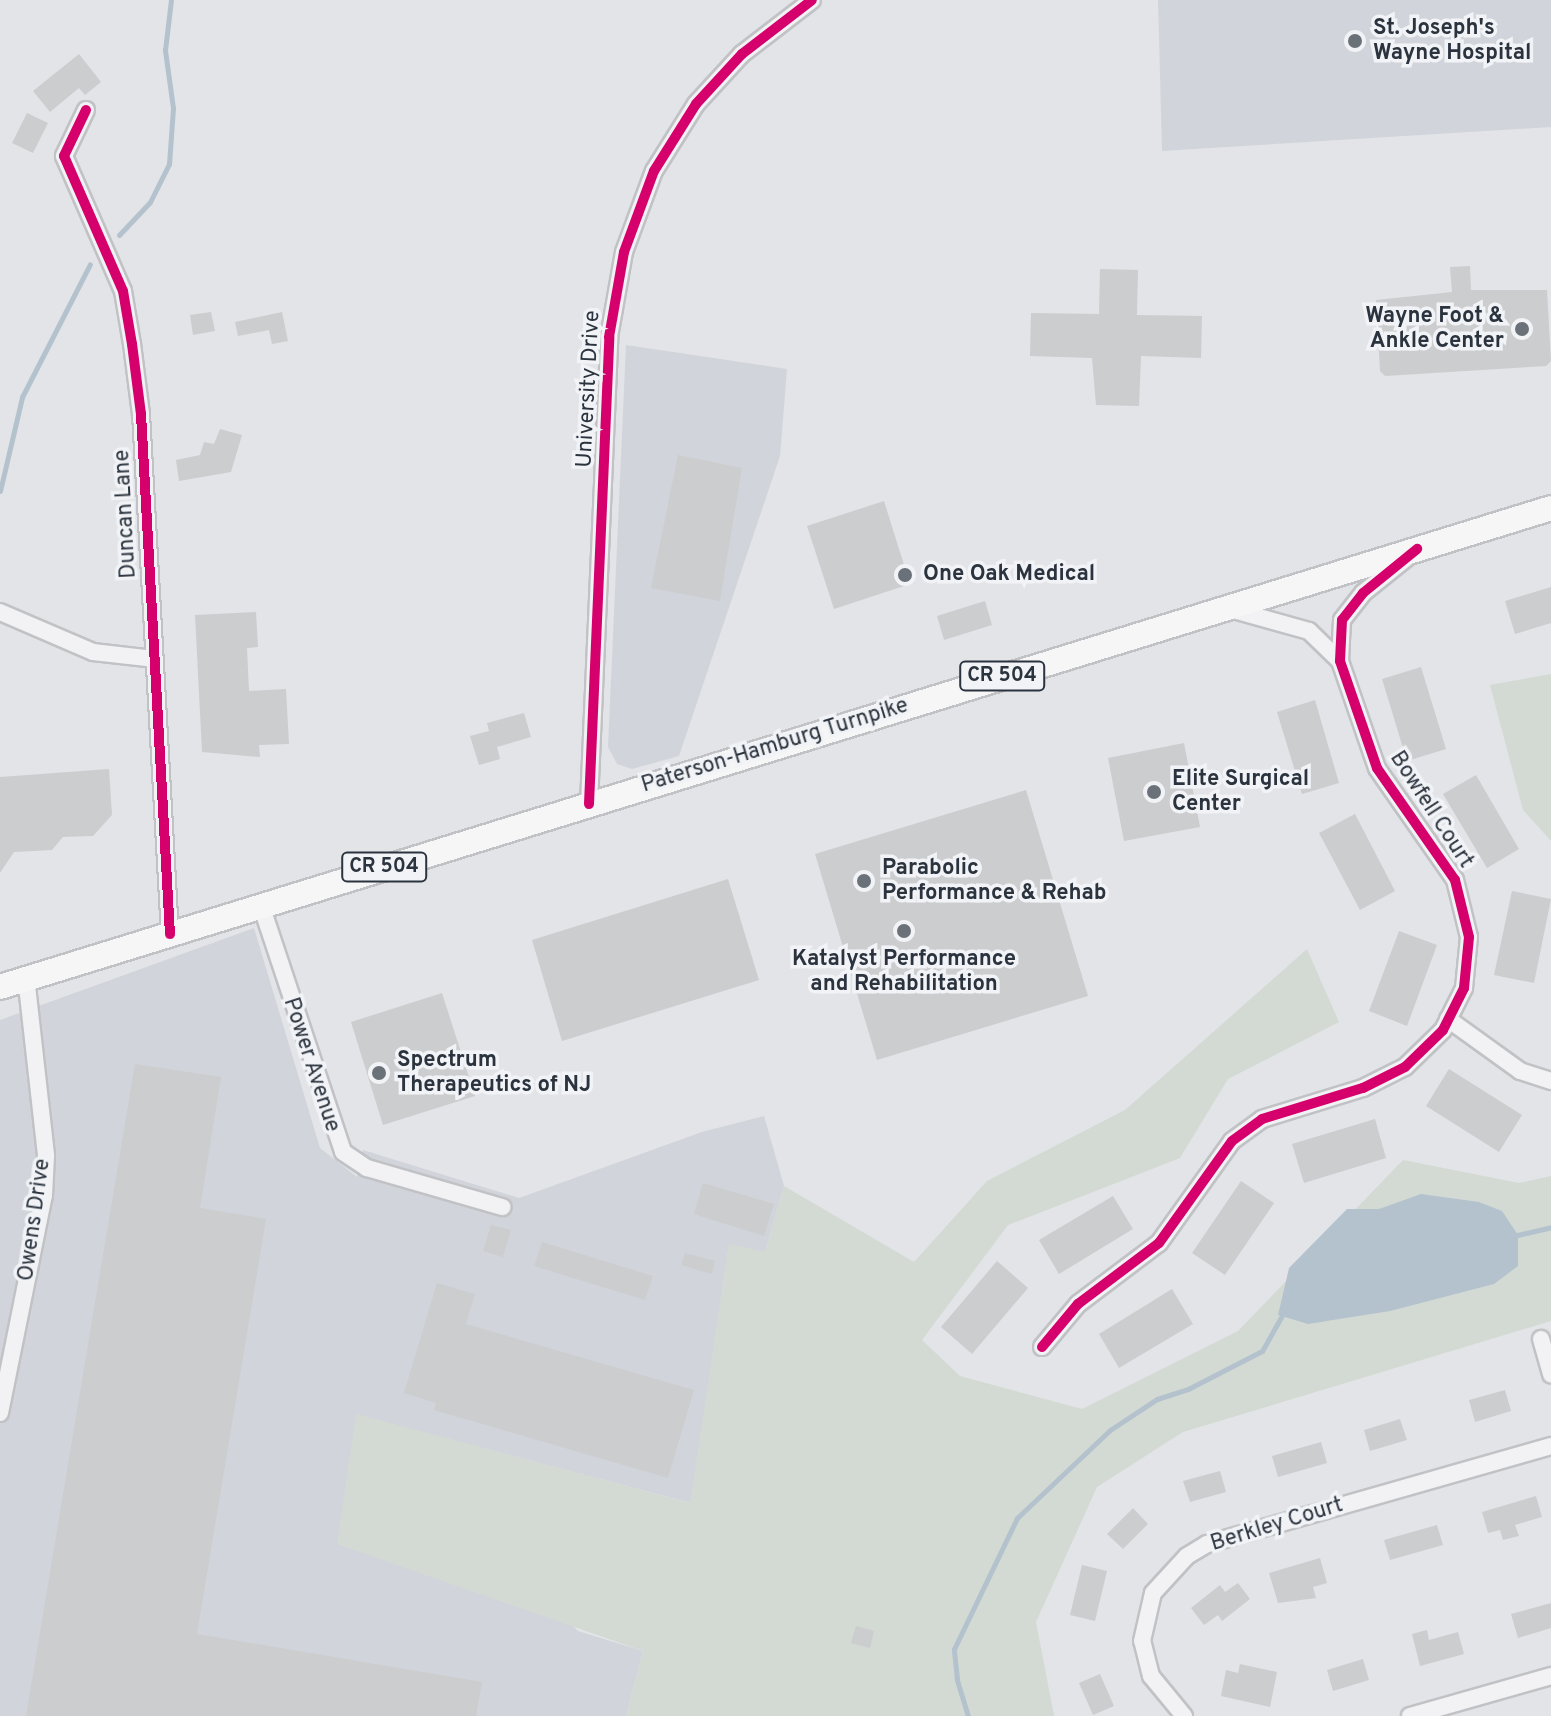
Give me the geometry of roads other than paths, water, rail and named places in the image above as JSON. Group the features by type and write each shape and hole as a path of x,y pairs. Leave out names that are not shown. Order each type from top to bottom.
{"main road":[{"name":"Paterson-Hamburg Turnpike","path":"0,987 1551,508"}],"street":[{"name":"University Drive","path":"589,804 609,337 624,252 654,171 696,104 742,54 812,0"},
{"name":"Duncan Lane","path":"86,110 64,156 123,291 132,344 141,414 170,934"},
{"name":"Bowfell Court","path":"1042,1347 1078,1304 1159,1243 1232,1141 1262,1119 1363,1088 1405,1067 1448,1019 1464,988 1469,937 1455,880 1377,768 1340,661 1342,620 1363,593 1417,549"},
{"name":"Bowfell Court","path":"1226,608 1309,631 1340,661"},
{"path":"0,612 93,652 154,659"},
{"name":"Power Avenue","path":"261,905 343,1152 367,1168 502,1207"},
{"name":"Owens Drive","path":"0,1413 46,1165 45,1118 26,978"},
{"path":"1448,1019 1520,1071 1551,1081"},
{"path":"1541,1339 1551,1375"},
{"name":"Berkley Court","path":"1184,1716 1151,1676 1142,1641 1153,1593 1187,1556 1207,1544 1551,1446"},
{"path":"1410,1716 1551,1676"}],"water":[{"path":"1421,1194 1479,1202 1502,1211 1518,1235 1518,1266 1494,1284 1390,1311 1308,1324 1278,1315 1289,1268 1347,1209 1379,1209"}],"waterway":[{"path":"119,235 150,202 169,164 173,108 165,50 171,0"},
{"path":"0,491 22,397 90,264"},
{"path":"1513,1236 1551,1227"},
{"path":"968,1716 957,1679 954,1649 1017,1518 1110,1430 1157,1399 1188,1389 1262,1351 1284,1312"}],"place":[{"name":"St. Joseph's Wayne Hospital","path":"1355,41"},
{"name":"Wayne Foot & Ankle Center","path":"1522,329"},
{"name":"One Oak Medical","path":"905,575"},
{"name":"Elite Surgical Center","path":"1154,792"},
{"name":"Parabolic Performance & Rehab","path":"864,881"},
{"name":"Katalyst Performance and Rehabilitation","path":"904,931"},
{"name":"Spectrum Therapeutics of NJ","path":"379,1073"}]}
